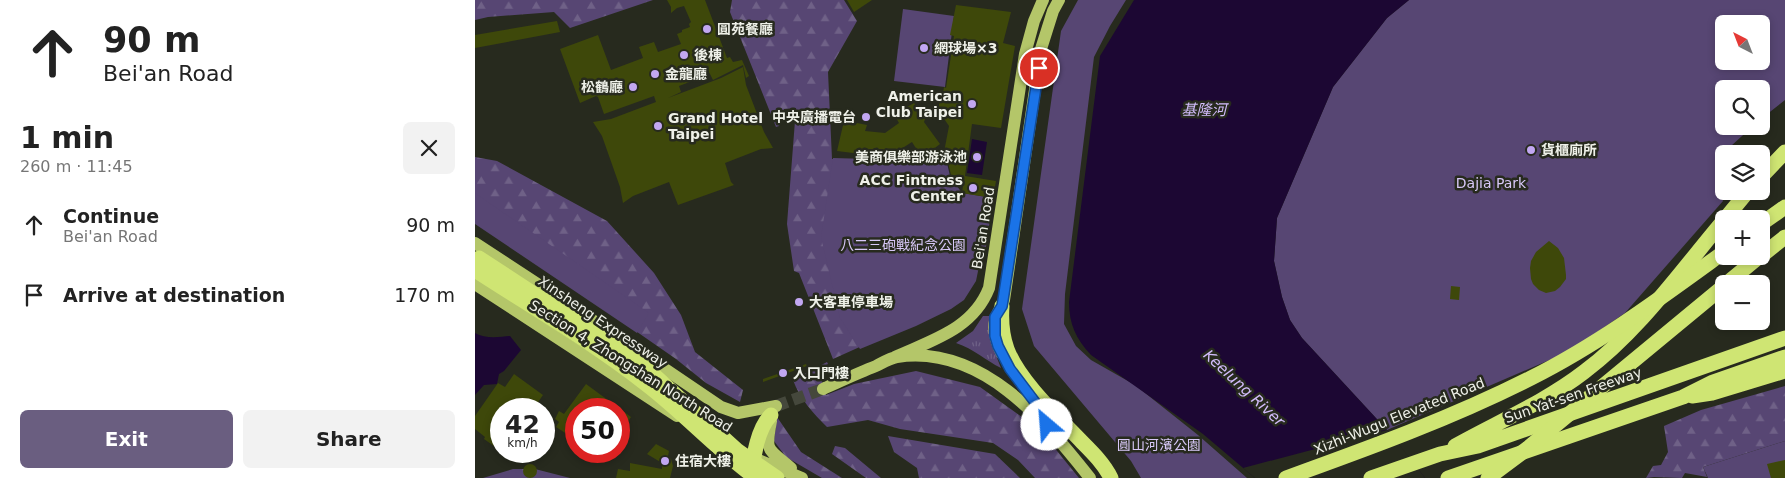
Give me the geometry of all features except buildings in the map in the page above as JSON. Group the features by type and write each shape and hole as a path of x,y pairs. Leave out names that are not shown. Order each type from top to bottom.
{"highway":[{"path":"1770,168 1785,152"},
{"path":"1732,210 1741,200"},
{"path":"1770,218 1785,207"},
{"path":"1440,454 1534,405 1585,372 1633,330 1715,231"},
{"path":"1770,249 1785,238"},
{"name":"Xinsheng Expressway","path":"475,256 624,353 654,375 738,451 777,478"},
{"name":"Xizhi-Wugu Elevated Road","path":"1286,478 1450,417 1533,378 1605,336 1715,258"},
{"path":"1737,275 1750,265"},
{"name":"Xinsheng Expressway","path":"475,270 617,362 647,384 717,448 753,477"},
{"path":"1488,478 1528,448 1715,293"},
{"path":"1002,306 1003,335 1007,349 1016,367 1027,382 1094,455 1111,478"},
{"name":"Sun Yat-sen Freeway","path":"1371,478 1440,454 1478,446 1785,338"},
{"path":"1448,478 1683,397 1713,382 1785,356"},
{"path":"1683,397 1713,394 1785,371"},
{"path":"753,477 755,458 765,421 774,409"}],"main road":[{"name":"Bei'an Road","path":"895,357 959,327 975,314 989,288 1025,54 1034,21 1043,0"},
{"path":"1047,425 1044,414 1010,369 998,346 995,336 995,317 1002,306 1041,49 1053,11 1059,0"},
{"name":"Section 4, Zhongshan North Road","path":"475,243 721,407 738,413 751,412 763,407 774,409"},
{"name":"Section 4, Zhongshan North Road","path":"475,284 655,403 718,441 802,478"},
{"path":"823,389 895,357 916,356 956,361 994,381 1033,412 1047,425 1090,478"},
{"path":"774,409 767,434 769,448 778,459 802,478"}],"green space":[{"path":"475,0 653,0 570,28 554,12 488,17 475,20"},
{"path":"732,0 844,0 857,21 828,72 832,159 947,163 950,176 961,194 993,199 985,253 974,234 904,327 833,359 799,273 794,271 787,224 796,108 784,109 779,126 776,127 730,12"},
{"name":"圓山河濱公園","path":"1078,0 1126,0 1094,57 1065,294 1064,324 1076,346 1091,360 1135,385 1198,435 1247,478 1141,478 1131,461 1034,346 1022,309 1061,31"},
{"name":"Dajia Park","path":"1409,0 1785,0 1785,100 1770,112 1770,80 1715,80 1715,135 1743,135 1732,145 1715,145 1715,200 1723,201 1625,313 1568,352 1387,430 1302,338 1290,320 1282,297 1274,261 1277,218 1333,87 1387,18"},
{"name":"網球場×3","path":"903,9 954,16 945,87 894,81"},
{"path":"475,157 497,161 607,221 654,273 681,315 695,352 743,390 740,402 706,383 676,359 499,236 475,217"},
{"name":"八二三砲戰紀念公園","path":"833,158 939,161 962,193 993,198 976,281 964,300 951,309 916,326 860,349 840,318 821,237"},
{"path":"475,193 649,313 637,333 475,224"},
{"path":"983,316 991,316 997,358 1001,368 956,343 973,331"},
{"path":"827,362 828,364 819,371 826,395 854,384 916,371 980,387 1040,430 1079,478 1035,478 1018,460 993,443 900,429 868,420 827,427 803,400 793,380"},
{"path":"1785,386 1785,441 1703,467 1707,477 1685,473 1682,478 1646,478 1653,466 1661,465 1668,452 1664,426 1701,410"},
{"path":"777,417 801,452 842,478 822,478 786,457 774,441"},
{"path":"888,436 995,454 1020,478 919,478 917,468 894,452"},
{"path":"1785,441 1785,478 1708,478 1703,467"},
{"path":"835,446 845,448 881,478 866,478 832,454"},
{"path":"513,469 535,469 570,478 483,478"}],"water":[{"name":"基隆河","path":"1134,0 1409,0 1387,18 1333,87 1277,218 1274,261 1282,297 1290,320 1302,338 1387,430 1425,478 1255,478 1203,434 1091,355 1077,337 1070,317 1069,302 1100,56"},
{"name":"美商俱樂部游泳池","path":"972,139 987,142 982,175 967,173"},
{"path":"475,333 488,337 510,336 521,350 504,371 499,374 497,384 484,385 475,395"}],"pier":[{"path":"1387,430 1392,436 1280,478 1255,478 1243,468"},
{"path":"1395,439 1425,478 1290,478"}],"tunnel":[{"path":"776,406 823,389"}],"place":[{"name":"圓苑餐廳","path":"707,29"},
{"name":"網球場×3","path":"924,48"},
{"name":"後棟","path":"684,55"},
{"name":"金龍廳","path":"655,74"},
{"name":"松鶴廳","path":"633,87"},
{"name":"American Club Taipei","path":"972,104"},
{"name":"中央廣播電台","path":"866,117"},
{"name":"Grand Hotel Taipei","path":"658,126"},
{"name":"貨櫃廁所","path":"1531,150"},
{"name":"美商俱樂部游泳池","path":"977,157"},
{"name":"ACC Fintness Center","path":"973,188"},
{"name":"大客車停車場","path":"799,302"},
{"name":"入口門樓","path":"783,373"},
{"name":"住宿大樓","path":"665,461"}],"route":[{"path":"1039,68 1002,306 995,317 995,336 1010,369 1044,414 1047,425"}],"water label":[{"name":"Keelung River","path":"1244,388"}]}
